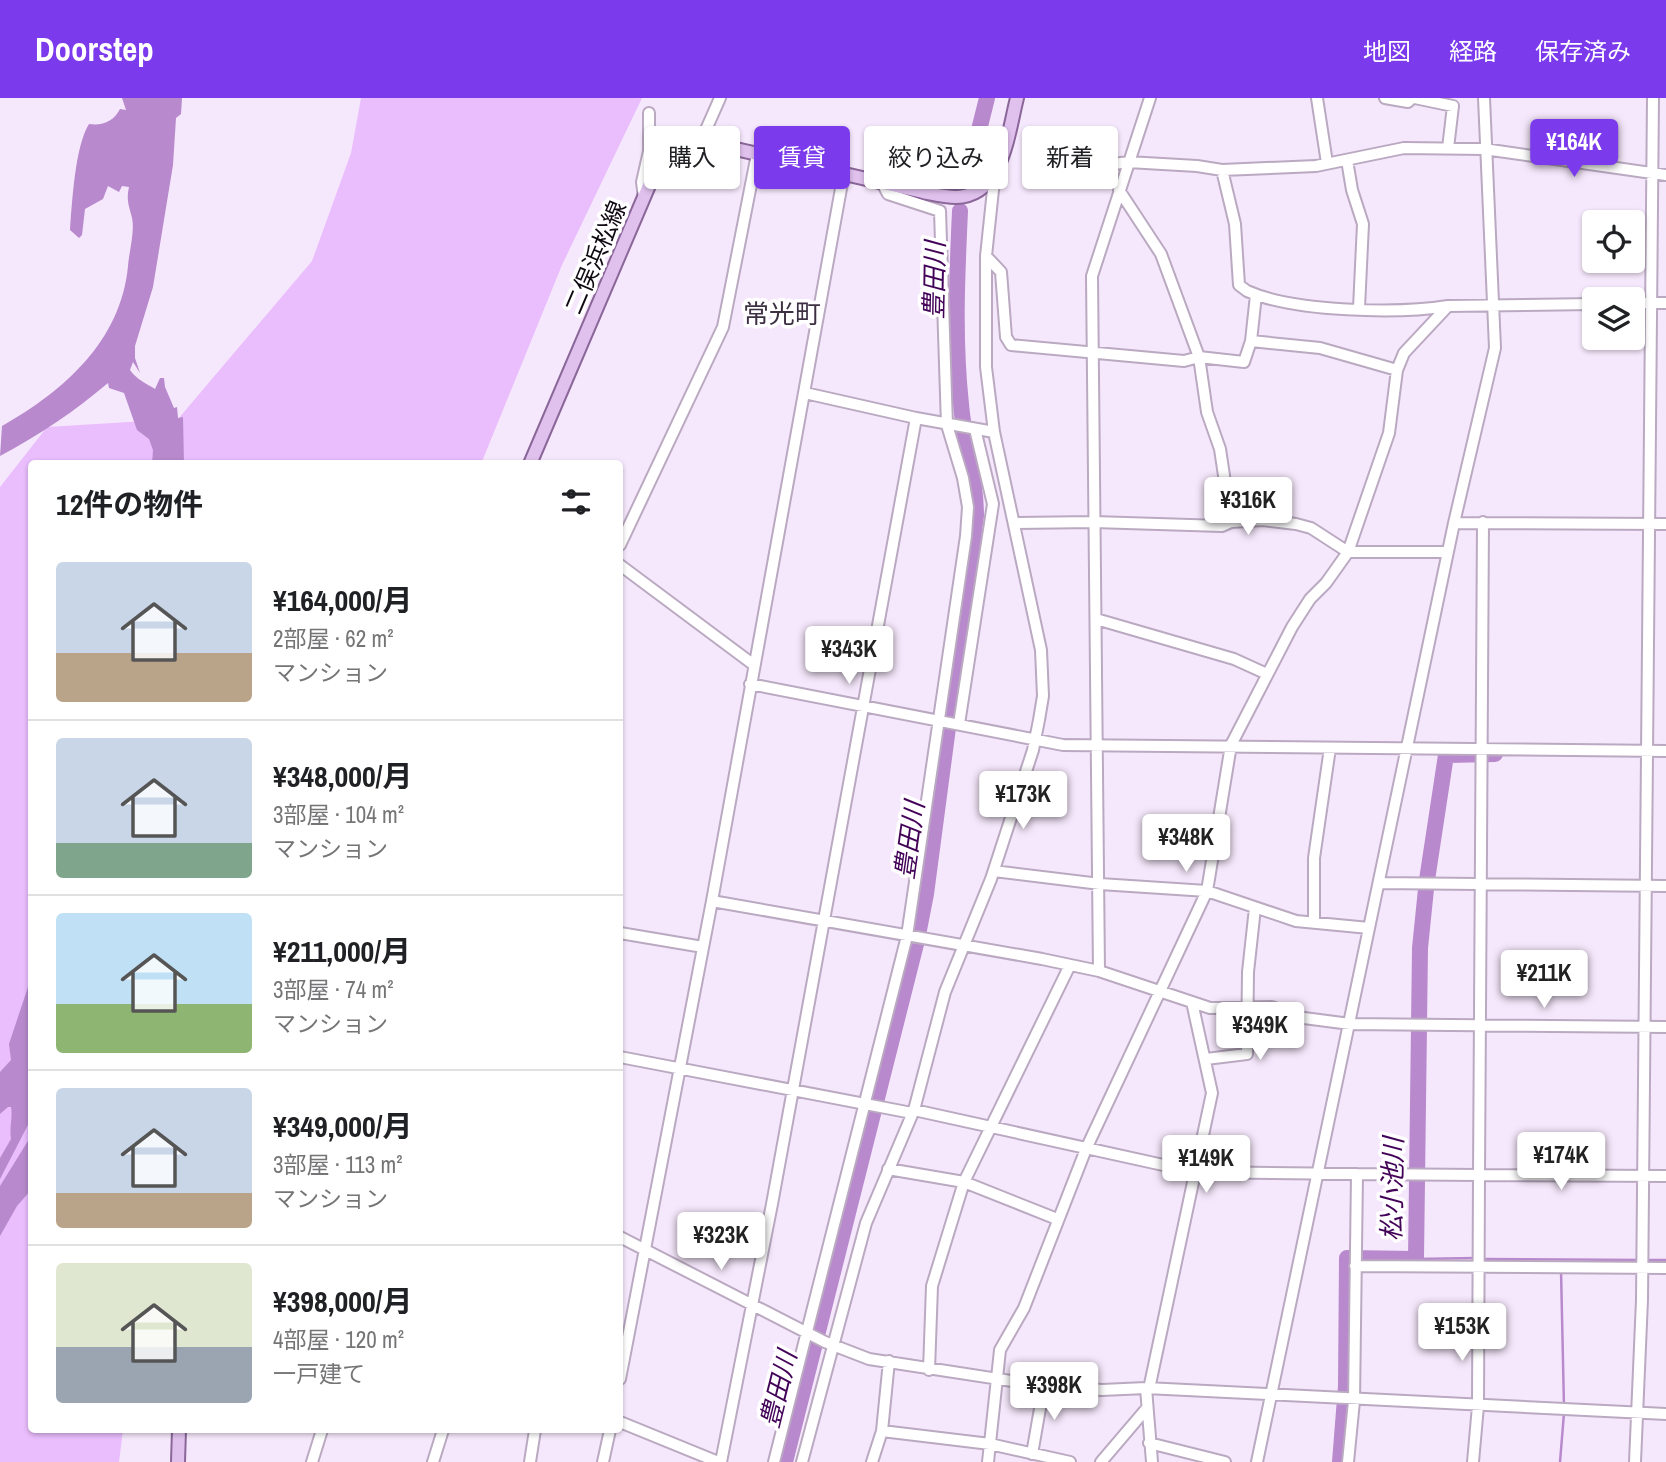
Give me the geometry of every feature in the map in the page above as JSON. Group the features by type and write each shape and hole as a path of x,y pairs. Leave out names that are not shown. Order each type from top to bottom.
{"main road":[{"path":"1008,132 1017,98"},
{"name":"二俣浜松線","path":"532,460 647,189"},
{"name":"二俣浜松線","path":"914,189 957,197 979,189"},
{"path":"178,1462 180,1433"}],"street":[{"path":"708,126 720,98"},
{"path":"1099,971 1092,276 1150,98"},
{"path":"1317,98 1327,163"},
{"path":"1385,98 1408,102 1414,98 1453,106 1448,148"},
{"path":"1257,1462 1454,523 1495,348 1483,98"},
{"path":"1635,1462 1640,1413 1642,1263 1653,98"},
{"path":"643,198 642,182 649,150 649,113"},
{"path":"1118,163 1197,166 1222,170 1327,163 1395,148 1448,148 1484,149 1666,175"},
{"path":"1348,160 1352,190 1363,224 1359,308"},
{"path":"623,539 723,327 754,169"},
{"path":"1222,170 1235,223 1239,285 1256,295 1323,307 1359,308 1428,309 1494,304 1582,304"},
{"path":"623,1364 712,901 841,189"},
{"path":"774,1462 809,1333 907,936 968,507 964,478 950,425 940,211 888,194 885,189"},
{"path":"802,1462 828,1343 866,1223 913,1111 945,992 994,871 1035,740 1043,696 1042,660 994,432 986,367 986,256 993,189"},
{"path":"1119,190 1161,254 1199,357 1207,412 1220,449 1231,522"},
{"path":"986,256 1001,272 1006,337 1011,345 1184,361 1199,357 1244,362 1251,341 1256,295"},
{"path":"1645,303 1666,303"},
{"path":"988,1462 1000,1350 1028,1299 1086,1149 1161,993 1206,891 1231,746 1267,674 1310,599 1326,583 1348,551 1389,433 1397,370 1404,353 1448,306"},
{"path":"1251,341 1320,348 1397,370"},
{"path":"805,394 994,432"},
{"path":"623,1423 719,1462 793,1089 916,418"},
{"path":"957,723 993,504 973,429"},
{"path":"1014,523 1094,522 1222,526 1231,522 1263,520 1311,528 1348,551 1448,552"},
{"path":"1473,1462 1478,1406 1483,522"},
{"path":"1454,523 1666,524"},
{"path":"623,567 754,665"},
{"path":"1096,619 1234,659 1267,674"},
{"path":"750,684 1035,740 1098,746 1666,751"},
{"path":"1314,922 1314,858 1330,748"},
{"path":"994,871 1100,884 1206,891 1296,921 1370,928"},
{"path":"1379,883 1666,886"},
{"path":"712,901 1099,971 1210,1008 1272,1007 1304,1018 1350,1024 1666,1027"},
{"path":"1206,1059 1247,1054 1247,1007 1255,908"},
{"path":"623,934 703,947"},
{"path":"929,1370 932,1286 964,1182 1069,965"},
{"path":"1152,1462 1147,1389 1212,1093 1192,1003"},
{"path":"623,1058 989,1126 1195,1172 1666,1176"},
{"path":"888,1169 964,1182 1057,1219"},
{"path":"1348,1462 1357,1174"},
{"path":"623,1239 828,1343 869,1359 929,1370 1044,1386 1102,1390 1147,1389 1666,1414"},
{"path":"1355,1261 1561,1267 1642,1263 1666,1268"},
{"path":"872,1462 882,1431 889,1361"},
{"path":"1032,1454 1044,1386"},
{"path":"1101,1462 1147,1408"},
{"path":"882,1431 990,1444 1070,1462"},
{"path":"312,1462 321,1433"},
{"path":"433,1462 442,1433"},
{"path":"530,1462 535,1433"},
{"path":"603,1462 609,1433"},
{"path":"1149,1443 1225,1462"}],"shaded area":[{"path":"122,98 182,98 181,114 176,118 173,165 153,287 135,346 135,358 140,373 133,362 130,370 138,379 155,389 160,378 164,378 174,408 177,407 178,418 183,417 184,460 152,460 153,450 149,439 137,430 124,393 109,388 108,383 56,422 0,456 2,426 47,397 67,380 86,361 114,318 123,293 133,229 128,200 129,187 122,186 119,192 108,186 103,199 85,209 82,235 79,238 70,230 75,175 84,134 89,124 107,122 115,117 120,109 126,110"},
{"path":"361,98 642,98 562,265 483,460 28,460 28,1433 123,1433 119,1462 0,1462 0,487 47,427 178,419 312,261 351,153"},
{"path":"28,987 28,1125 0,1179 0,1158 11,1139 11,1107 0,1114 0,1072 11,1060 9,1044"},
{"path":"28,1141 28,1193 17,1206 0,1236 0,1186"}],"waterway":[{"name":"豊田川","path":"980,126 987,98"},
{"name":"豊田川","path":"785,1462 917,940 926,894 976,516 957,356 960,211"},
{"name":"松小池川","path":"1427,880 1446,755 1495,754"},
{"name":"松小池川","path":"1340,1462 1346,1386 1347,1258 1416,1259 1420,948 1426,889"},
{"path":"1416,1259 1476,1258"},
{"path":"1482,1259 1640,1260"},
{"path":"1647,1260 1666,1260"},
{"path":"1561,1270 1564,1407"},
{"path":"1560,1462 1564,1413"}],"district":[{"name":"常光町","path":"782,313"}]}
